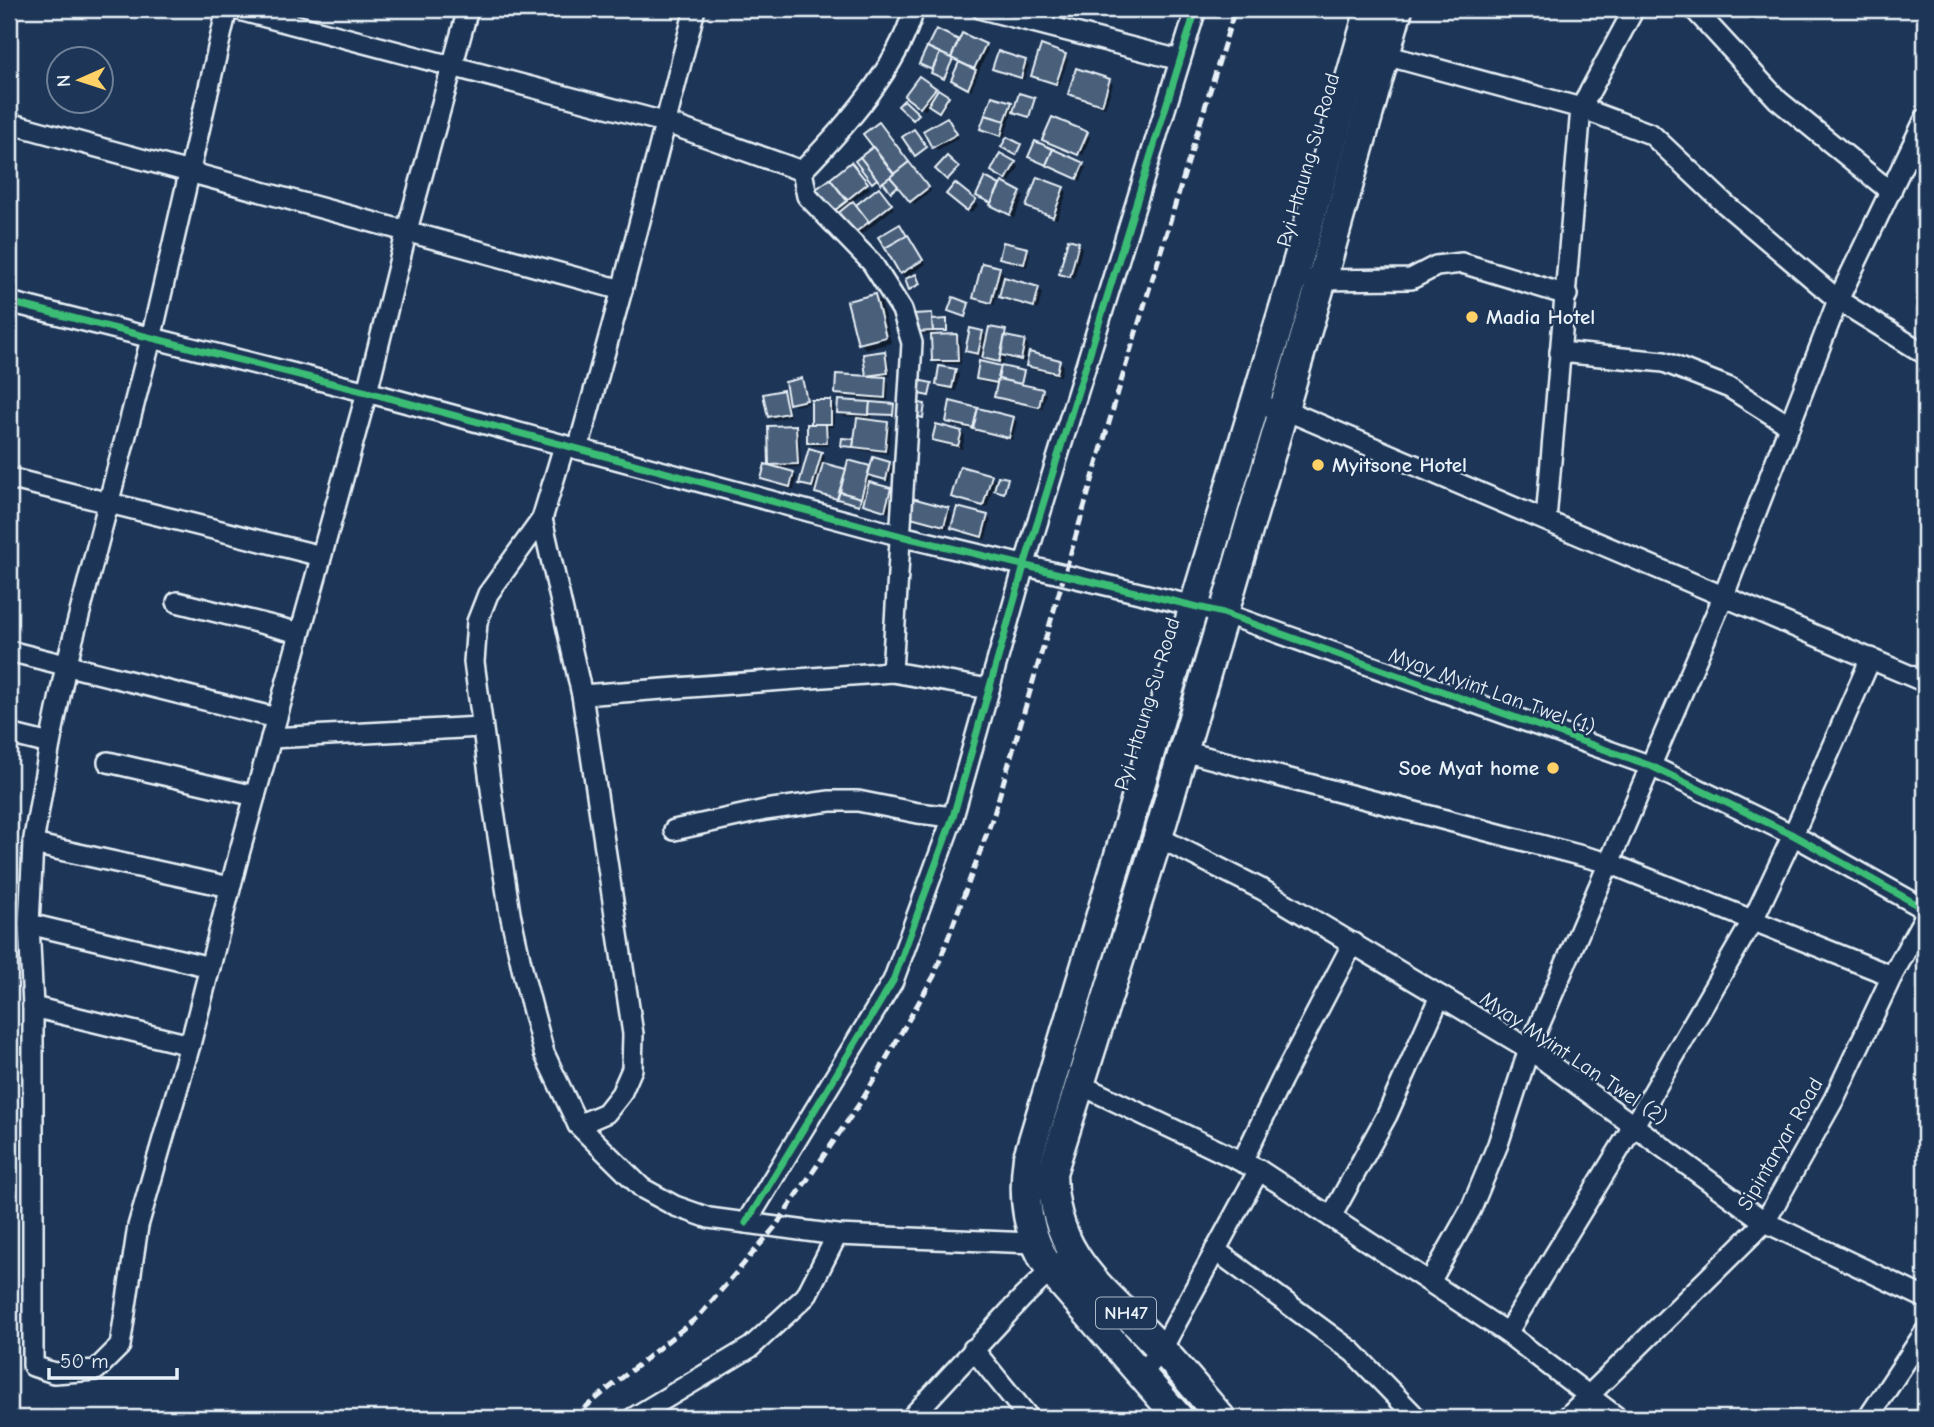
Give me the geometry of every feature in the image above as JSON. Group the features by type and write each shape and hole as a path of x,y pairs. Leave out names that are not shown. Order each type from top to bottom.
{"highway":[{"name":"Pyi Htaung Su Road","path":"1370,9 1372,49"},
{"name":"Pyi Htaung Su Road","path":"1071,1251 1058,1222 1052,1173 1158,837 1322,279 1340,164 1372,49 1398,9"},
{"name":"Pyi Htaung Su Road","path":"1035,1243 1025,1208 1024,1184 1028,1157 1292,281 1340,164"},
{"path":"1114,877 1142,889"},
{"path":"1069,1026 1095,1038"},
{"name":"NH47","path":"1035,1243 1051,1271 1179,1418"},
{"name":"NH47","path":"1071,1251 1089,1275 1162,1349 1221,1418"}],"street":[{"path":"227,9 151,339 66,666 33,844 29,924 33,1007 33,1366 54,1373 96,1370 120,1346 138,1226 190,1045 230,887 367,391 407,230 468,9"},
{"path":"235,9 664,122 802,171"},
{"path":"695,9 622,290 571,448 542,519 488,594 477,622 474,662 481,727 510,914 544,1053 578,1125 642,1188 675,1206 709,1218 837,1235 1035,1243"},
{"path":"802,171 855,111 885,70 910,25 914,9"},
{"path":"982,9 1180,60"},
{"path":"746,1223 893,981 953,817 1024,566 1196,9"},
{"path":"1546,520 1581,108 1633,9"},
{"path":"1693,9 1778,100 1891,192"},
{"path":"1372,49 1581,108 1651,134 1724,203 1838,300 1925,354"},
{"path":"1430,1282 1471,1209 1498,1144 1529,1049 1724,595 1838,300 1891,192 1918,156 1925,119"},
{"path":"9,123 622,290"},
{"path":"802,171 807,196 880,275 902,310 912,343 892,672"},
{"path":"1292,281 1411,279 1436,265 1462,263 1567,295"},
{"name":"Myay Myint Lan Twel (1)","path":"9,302 367,391 901,536 1223,613 1651,766 1793,835 1925,909"},
{"path":"1560,352 1664,362 1730,388 1790,426"},
{"path":"1254,405 1283,410 1925,682"},
{"path":"9,478 321,556"},
{"path":"542,519 582,695 633,1034 632,1069 621,1094 607,1113 578,1125"},
{"path":"177,602 300,633"},
{"path":"9,651 276,718"},
{"path":"1507,1333 1634,1125 1753,920 1871,658"},
{"path":"582,695 892,672 989,689"},
{"path":"271,738 481,727"},
{"path":"9,734 50,744"},
{"path":"1183,751 1609,863 1892,976"},
{"path":"108,762 255,796"},
{"path":"674,830 765,810 830,801 858,801 953,817"},
{"name":"Myay Myint Lan Twel (2)","path":"1158,837 1264,890 1529,1049 1765,1222 1925,1298"},
{"path":"33,844 230,887"},
{"name":"Sipintaryar Road","path":"1566,1418 1765,1222 1834,1100 1892,976 1925,916"},
{"path":"29,924 210,967"},
{"path":"1141,1374 1162,1349 1216,1250 1251,1166 1282,1079 1353,943"},
{"path":"1331,1217 1387,1115 1440,996"},
{"path":"33,1007 190,1045"},
{"path":"1081,1085 1251,1166 1507,1333 1618,1418"},
{"path":"633,1418 751,1348 806,1296 837,1235"},
{"path":"1216,1250 1353,1352 1417,1418"},
{"path":"911,1418 973,1349 1071,1251"},
{"path":"1868,1418 1925,1332"},
{"path":"973,1349 1029,1418"}],"building":[{"path":"936,29 959,40 951,58 927,47"},
{"path":"962,33 986,44 974,69 951,58"},
{"path":"1041,45 1066,54 1056,84 1031,76"},
{"path":"927,47 940,53 932,70 919,64"},
{"path":"998,51 1026,60 1021,78 992,69"},
{"path":"940,53 953,59 944,79 931,73"},
{"path":"959,62 976,70 968,89 951,80"},
{"path":"1076,68 1110,79 1102,105 1068,94"},
{"path":"919,76 936,88 920,108 904,96"},
{"path":"938,89 949,96 939,112 928,105"},
{"path":"1019,93 1035,98 1029,117 1013,112"},
{"path":"992,96 1012,102 1005,121 985,115"},
{"path":"904,100 919,114 913,120 898,106"},
{"path":"985,115 1005,121 1001,136 980,129"},
{"path":"947,117 957,134 932,148 923,131"},
{"path":"1052,117 1088,132 1078,155 1042,140"},
{"path":"879,122 909,162 894,174 863,134"},
{"path":"914,129 927,147 915,156 902,137"},
{"path":"1007,137 1021,144 1016,155 1001,147"},
{"path":"1035,141 1053,149 1046,165 1028,157"},
{"path":"873,147 894,174 881,184 860,157"},
{"path":"1053,149 1084,163 1077,179 1046,165"},
{"path":"1000,153 1016,162 1006,180 991,171"},
{"path":"947,156 959,167 947,180 935,169"},
{"path":"860,157 877,179 872,183 855,161"},
{"path":"851,162 868,183 847,200 830,179"},
{"path":"909,162 929,187 910,202 890,177"},
{"path":"890,177 898,186 891,192 883,182"},
{"path":"985,177 1000,185 991,203 976,196"},
{"path":"1037,177 1064,187 1053,217 1026,207"},
{"path":"830,179 847,201 834,211 816,189"},
{"path":"1002,182 1021,192 1010,215 990,205"},
{"path":"955,183 976,200 967,211 946,194"},
{"path":"879,187 892,204 869,222 856,205"},
{"path":"853,201 869,222 853,234 837,214"},
{"path":"900,224 907,236 885,248 878,237"},
{"path":"908,235 923,260 900,274 885,248"},
{"path":"1068,239 1079,242 1070,277 1059,274"},
{"path":"1003,242 1028,248 1024,264 999,258"},
{"path":"982,263 1000,267 991,303 973,298"},
{"path":"916,274 920,284 909,290 905,279"},
{"path":"1004,277 1039,287 1034,307 999,297"},
{"path":"875,294 886,337 858,344 847,301"},
{"path":"953,297 969,303 965,317 948,311"},
{"path":"932,313 933,331 914,332 913,314"},
{"path":"947,319 947,331 933,331 932,320"},
{"path":"989,327 1006,330 999,362 982,358"},
{"path":"970,328 983,331 978,354 965,351"},
{"path":"957,334 958,361 932,361 931,335"},
{"path":"1005,336 1025,340 1021,360 1001,355"},
{"path":"885,351 888,373 866,376 863,354"},
{"path":"1029,352 1060,360 1057,373 1026,366"},
{"path":"979,361 1001,366 997,383 976,379"},
{"path":"939,366 956,369 952,388 936,385"},
{"path":"1001,366 1024,371 1021,384 998,379"},
{"path":"836,374 886,377 885,398 835,394"},
{"path":"802,378 807,400 789,404 785,382"},
{"path":"998,379 1043,389 1039,407 994,397"},
{"path":"917,380 932,383 929,396 914,393"},
{"path":"783,390 788,413 768,417 763,394"},
{"path":"811,400 831,400 831,424 811,424"},
{"path":"838,400 870,402 869,415 837,413"},
{"path":"950,401 978,408 973,428 946,422"},
{"path":"870,402 894,404 893,415 869,414"},
{"path":"914,402 925,404 923,418 911,415"},
{"path":"978,408 1014,417 1009,438 973,429"},
{"path":"857,418 888,422 885,451 853,447"},
{"path":"807,424 826,424 827,443 807,443"},
{"path":"936,424 962,431 958,446 932,440"},
{"path":"796,425 798,464 769,465 768,426"},
{"path":"842,438 854,439 853,447 841,446"},
{"path":"809,448 822,452 812,487 799,484"},
{"path":"873,457 890,462 886,480 868,475"},
{"path":"848,460 870,466 861,498 840,492"},
{"path":"823,463 846,469 837,499 815,493"},
{"path":"765,464 794,472 790,487 761,479"},
{"path":"960,466 992,475 983,506 951,497"},
{"path":"998,476 1008,478 1004,493 994,490"},
{"path":"869,482 891,488 885,511 863,504"},
{"path":"840,492 861,498 859,505 837,499"},
{"path":"912,498 949,508 944,526 907,516"},
{"path":"957,507 988,515 982,537 951,528"}],"railway":[{"path":"572,1418 700,1315 775,1227 864,1097 934,976 994,814 1126,365 1235,9"}],"cycle path":[{"path":"746,1223 893,981 953,817 1024,566 1196,9"},
{"path":"9,302 367,392 901,536 1223,613 1651,766 1793,835 1925,909"}],"place":[{"name":"Madia Hotel","path":"1472,317"},
{"name":"Myitsone Hotel","path":"1318,465"},
{"name":"Soe Myat home","path":"1553,768"}]}
